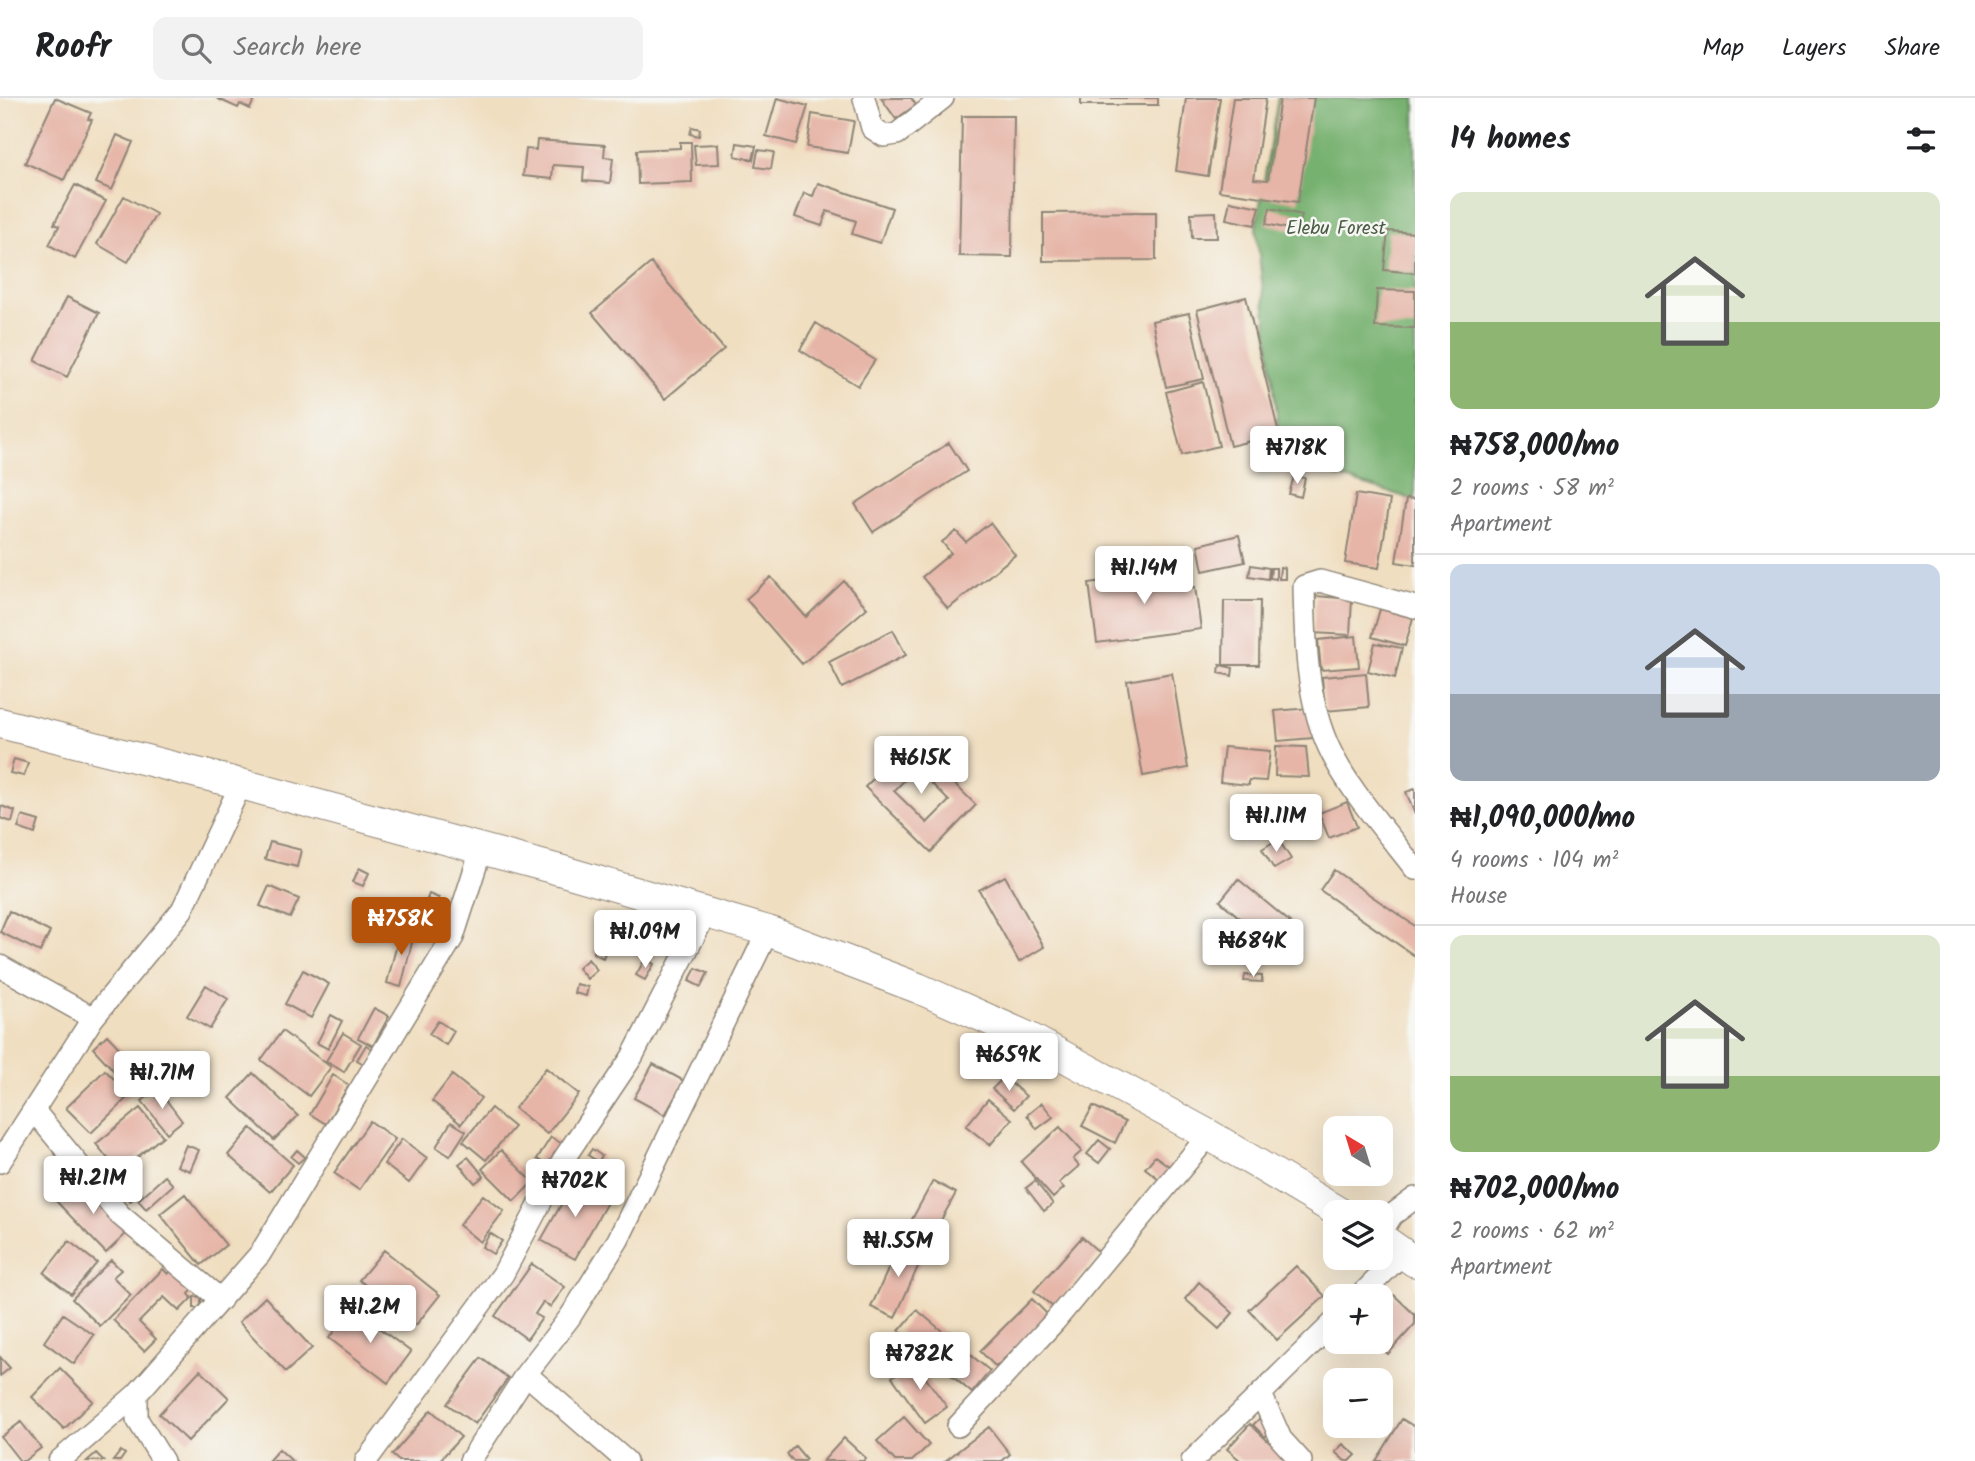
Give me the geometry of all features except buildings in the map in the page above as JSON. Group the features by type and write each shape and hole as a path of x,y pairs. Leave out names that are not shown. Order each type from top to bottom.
{"main road":[{"path":"0,723 241,784 768,931 918,988 1028,1037 1209,1135 1323,1203"}],"street":[{"path":"864,98 872,128 884,136 897,134 943,98"},
{"path":"1415,607 1320,581 1304,586 1305,639 1311,685 1326,741 1344,772 1415,869"},
{"path":"0,1163 93,1018 182,910 241,784"},
{"path":"59,1461 137,1394 260,1254 453,937 481,850"},
{"path":"366,1461 503,1274 564,1160 632,1056 706,913"},
{"path":"470,1461 526,1374 570,1317 618,1240 768,931"},
{"path":"0,966 93,1018"},
{"path":"35,1112 120,1215 221,1300"},
{"path":"958,1426 1055,1322 1209,1135"},
{"path":"1393,1214 1415,1198"},
{"path":"1370,1284 1399,1251"},
{"path":"1192,1461 1323,1333"},
{"path":"526,1374 626,1461"},
{"path":"137,1394 138,1419 163,1461"},
{"path":"1261,1394 1281,1439 1301,1461"}],"green space":[{"name":"Elebu Forest","path":"1278,98 1415,98 1415,500 1282,460 1256,228"}]}
